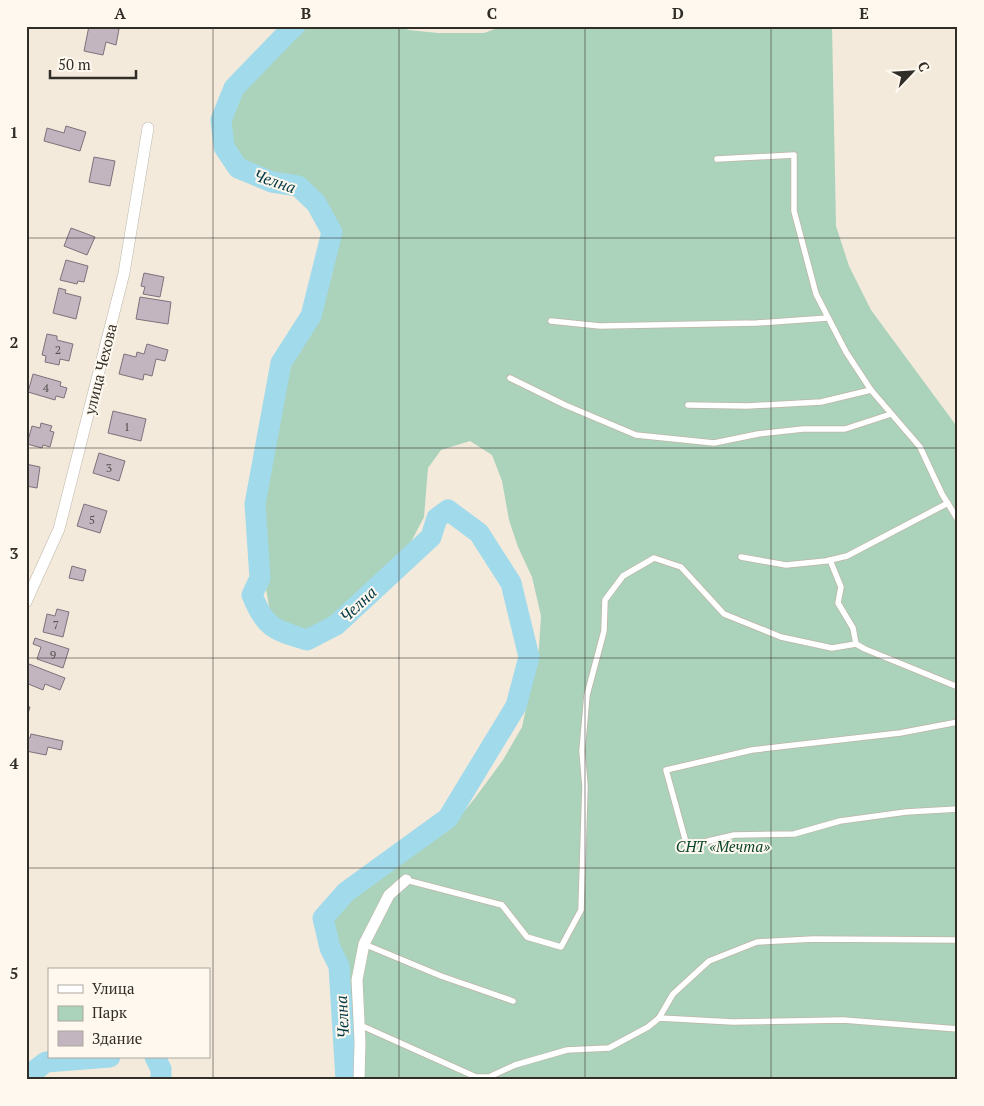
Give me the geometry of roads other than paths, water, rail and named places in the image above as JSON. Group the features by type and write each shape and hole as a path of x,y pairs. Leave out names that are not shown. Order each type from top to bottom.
{"street":[{"name":"улица Чехова","path":"26,602 59,529 124,273 148,128"},
{"path":"359,1080 360,1025 357,980 364,944 389,895 406,880"}],"lane":[{"path":"717,159 794,155 794,211 816,294 846,352 871,390 920,447 958,520"},
{"path":"551,321 600,326 757,323 828,318"},
{"path":"510,378 565,405 636,435 714,443 758,434 803,429 845,429 891,414"},
{"path":"688,405 747,406 821,402 871,390"},
{"path":"742,557 786,565 847,556 948,504"},
{"path":"406,880 502,905 527,937 561,947 581,910 585,786 582,751 587,695 604,631 605,600 623,576 654,558 681,567 724,614 789,639 832,648 856,644 958,687"},
{"path":"830,560 841,587 838,603 853,628 856,644"},
{"path":"958,722 900,733 752,750 666,770 688,846 734,835 794,834 840,821 906,812 958,809"},
{"path":"360,1025 476,1078 489,1077 515,1065 567,1050 609,1048 648,1027 659,1018 673,994 709,961 756,942 813,939 958,940"},
{"path":"364,944 441,976 513,1001"},
{"path":"659,1018 733,1022 842,1020 958,1029"}],"waterway":[{"name":"Челна","path":"295,26 234,88 221,120 224,147 238,168 272,182 298,186 316,203 332,232 311,316 281,363 255,504 260,578 252,595 261,615 272,626 307,640 336,625 431,537 437,518 448,510 479,533 511,583 529,657 516,706 448,818 346,892 323,918 330,948 339,966 346,1080"},
{"name":"Челна","path":"26,1077 46,1062 97,1058"},
{"name":"Челна","path":"156,1058 161,1069 161,1080"}],"park label":[{"name":"СНТ «Мечта»","path":"723,846"}]}
